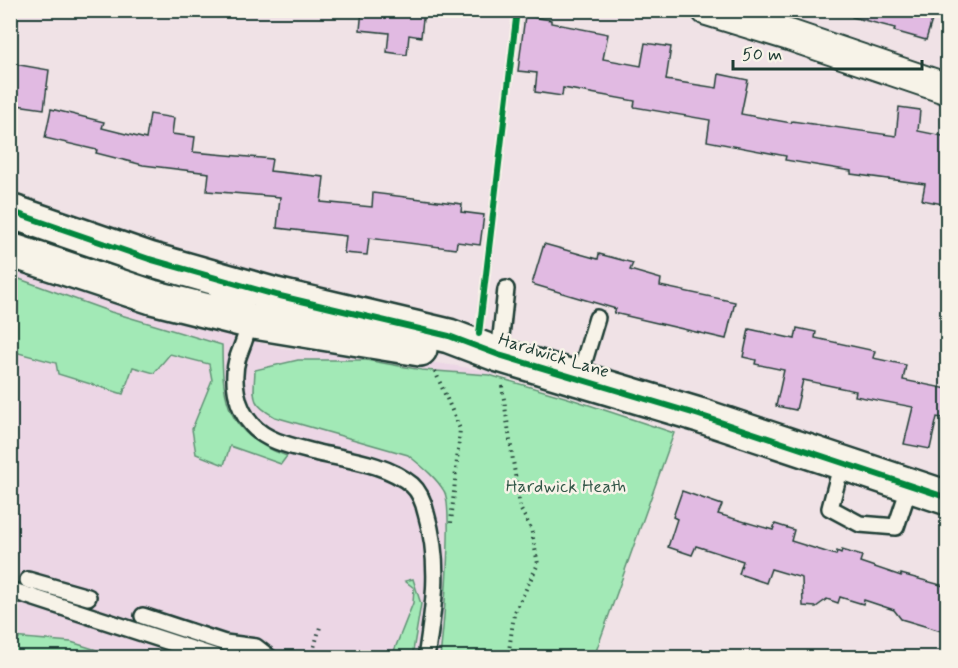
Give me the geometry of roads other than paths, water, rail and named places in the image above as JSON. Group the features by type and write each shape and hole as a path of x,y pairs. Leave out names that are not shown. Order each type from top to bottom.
{"street":[{"path":"707,10 791,23 948,89"},
{"name":"Hardwick Lane","path":"25,221 276,295 449,336 500,370"},
{"name":"Hardwick Lane","path":"10,250 152,297 246,332 358,339 446,354 500,370 579,378 948,498"}],"lane":[{"path":"25,221 98,259"},
{"path":"132,269 235,299 244,307 246,332 234,380 239,405 252,425 271,439 294,447 373,465 395,474 414,486 423,502 431,530 436,566 436,596 426,657"},
{"path":"500,370 507,289"},
{"path":"579,378 597,318"},
{"path":"842,463 830,508 860,524 896,527 910,485"},
{"path":"28,580 88,597"},
{"path":"10,590 219,657"},
{"path":"143,616 225,643 256,647 270,657"}],"park label":[{"name":"Hardwick Heath","path":"566,486"}]}
